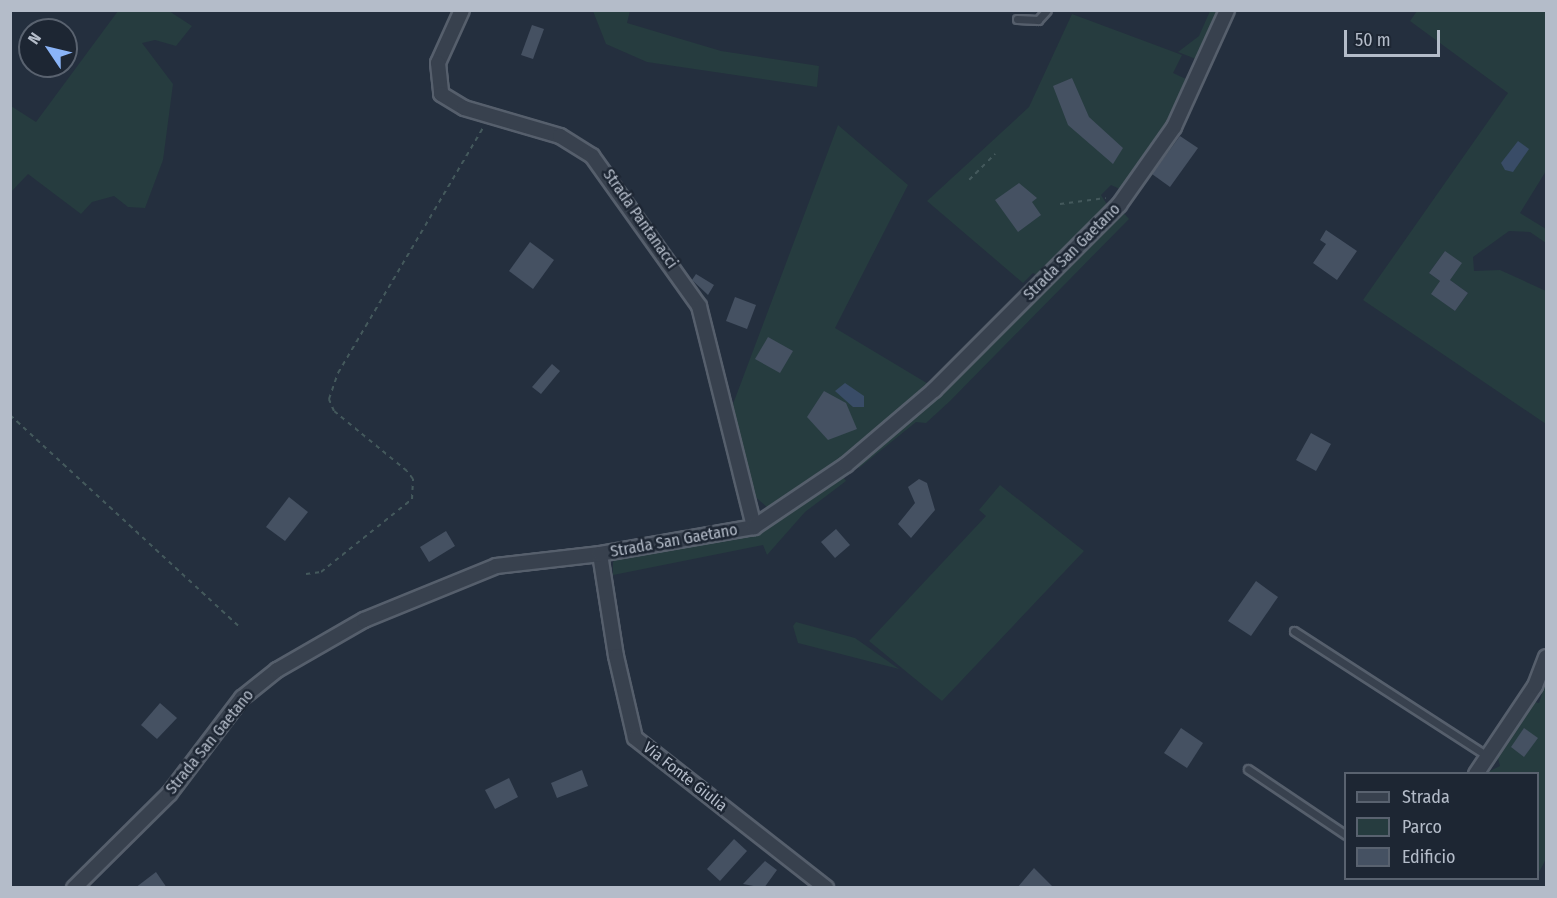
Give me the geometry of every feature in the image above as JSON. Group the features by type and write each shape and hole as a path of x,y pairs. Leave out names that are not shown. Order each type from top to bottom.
{"street":[{"name":"Strada Pantanacci","path":"462,10 438,63 438,86 448,100 490,116 560,136 592,156 687,286 706,326 754,527"},
{"name":"Strada San Gaetano","path":"74,888 169,794 242,698 278,670 364,620 496,566 600,554 754,527 846,465 934,390 1119,205 1174,127 1227,10"},
{"name":"Via Fonte Giulia","path":"600,554 615,657 635,738 826,888"},
{"path":"1477,772 1535,686 1546,657"}],"lane":[{"path":"1017,19 1038,20 1047,10"},
{"path":"1294,631 1487,756"},
{"path":"1248,769 1344,834"}],"path":[{"path":"306,574 321,572 412,500 413,479 407,471 334,411 329,399 338,373 490,116"},
{"path":"969,180 995,154"},
{"path":"1060,204 1072,206 1112,196"},
{"path":"10,415 239,626"}],"green space":[{"path":"118,11 169,11 192,26 176,46 155,40 142,43 173,84 163,160 145,208 128,207 114,196 92,202 81,214 28,174 11,192 11,106 36,122 69,78 78,78 78,65"},
{"path":"593,11 630,11 627,23 721,51 819,66 817,87 647,62 606,44"},
{"path":"1210,11 1218,11 1196,59 1178,52 1199,36"},
{"path":"1417,11 1546,11 1546,171 1520,213 1546,229 1546,243 1530,232 1509,231 1473,257 1474,271 1500,270 1546,291 1546,424 1363,300 1508,93 1410,21","holes":["1445,251 1450,280 1468,293 1455,311 1432,294 1440,281 1429,273"]},
{"path":"1072,14 1182,55 1173,73 1186,79 1157,142 1122,190 1111,185 1101,195 1108,206 1037,275 1033,273 1023,283 927,201 1029,107"},
{"path":"838,125 908,185 835,328 930,385 842,459 769,509 751,493 733,404"},
{"path":"1121,210 1129,219 950,401 926,423 916,422 859,468 855,463"},
{"path":"841,474 846,481 805,512 767,555 763,545 613,575 613,562 622,555 760,533"},
{"path":"1000,485 1084,551 942,701 869,641 986,516 979,510"},
{"path":"796,622 855,638 899,669 798,643 793,626"},
{"path":"1546,681 1546,859 1539,872 1539,772 1488,772 1500,766 1497,754 1532,701 1539,703"}],"water":[{"path":"1518,141 1529,149 1513,172 1505,170 1501,163"},
{"path":"845,383 864,396 864,407 853,407 835,391"}],"building":[{"path":"532,25 544,29 533,59 521,55"},
{"path":"1072,78 1089,117 1123,148 1113,164 1068,125 1053,86"},
{"path":"1180,136 1198,148 1170,187 1152,174"},
{"path":"1019,183 1037,198 1032,202 1041,215 1018,232 995,200"},
{"path":"1326,230 1357,251 1337,280 1313,263 1326,244 1320,240"},
{"path":"530,242 554,260 533,289 509,271"},
{"path":"1445,251 1462,263 1450,280 1468,293 1455,311 1431,294 1440,281 1429,273"},
{"path":"696,274 714,285 708,295 692,280"},
{"path":"735,297 756,305 747,329 726,321"},
{"path":"768,337 793,351 780,373 755,359"},
{"path":"552,364 560,371 541,394 532,387"},
{"path":"824,391 846,403 857,429 828,440 807,417"},
{"path":"1311,433 1331,444 1316,471 1296,460"},
{"path":"919,479 927,483 935,510 911,538 898,524 915,503 908,487"},
{"path":"289,497 308,512 285,541 266,527"},
{"path":"836,529 850,545 835,558 821,542"},
{"path":"446,531 455,546 429,562 420,547"},
{"path":"1256,581 1278,597 1251,636 1228,621"},
{"path":"160,703 177,718 157,739 141,725"},
{"path":"1181,728 1203,743 1187,768 1164,753"},
{"path":"1524,728 1538,738 1524,757 1511,747"},
{"path":"582,770 588,786 557,798 551,783"},
{"path":"509,778 518,797 495,809 485,790"},
{"path":"734,839 747,851 720,881 707,869"},
{"path":"765,861 777,870 764,888 743,884"},
{"path":"1034,868 1054,888 1017,888"},
{"path":"156,872 167,888 135,888"}]}
